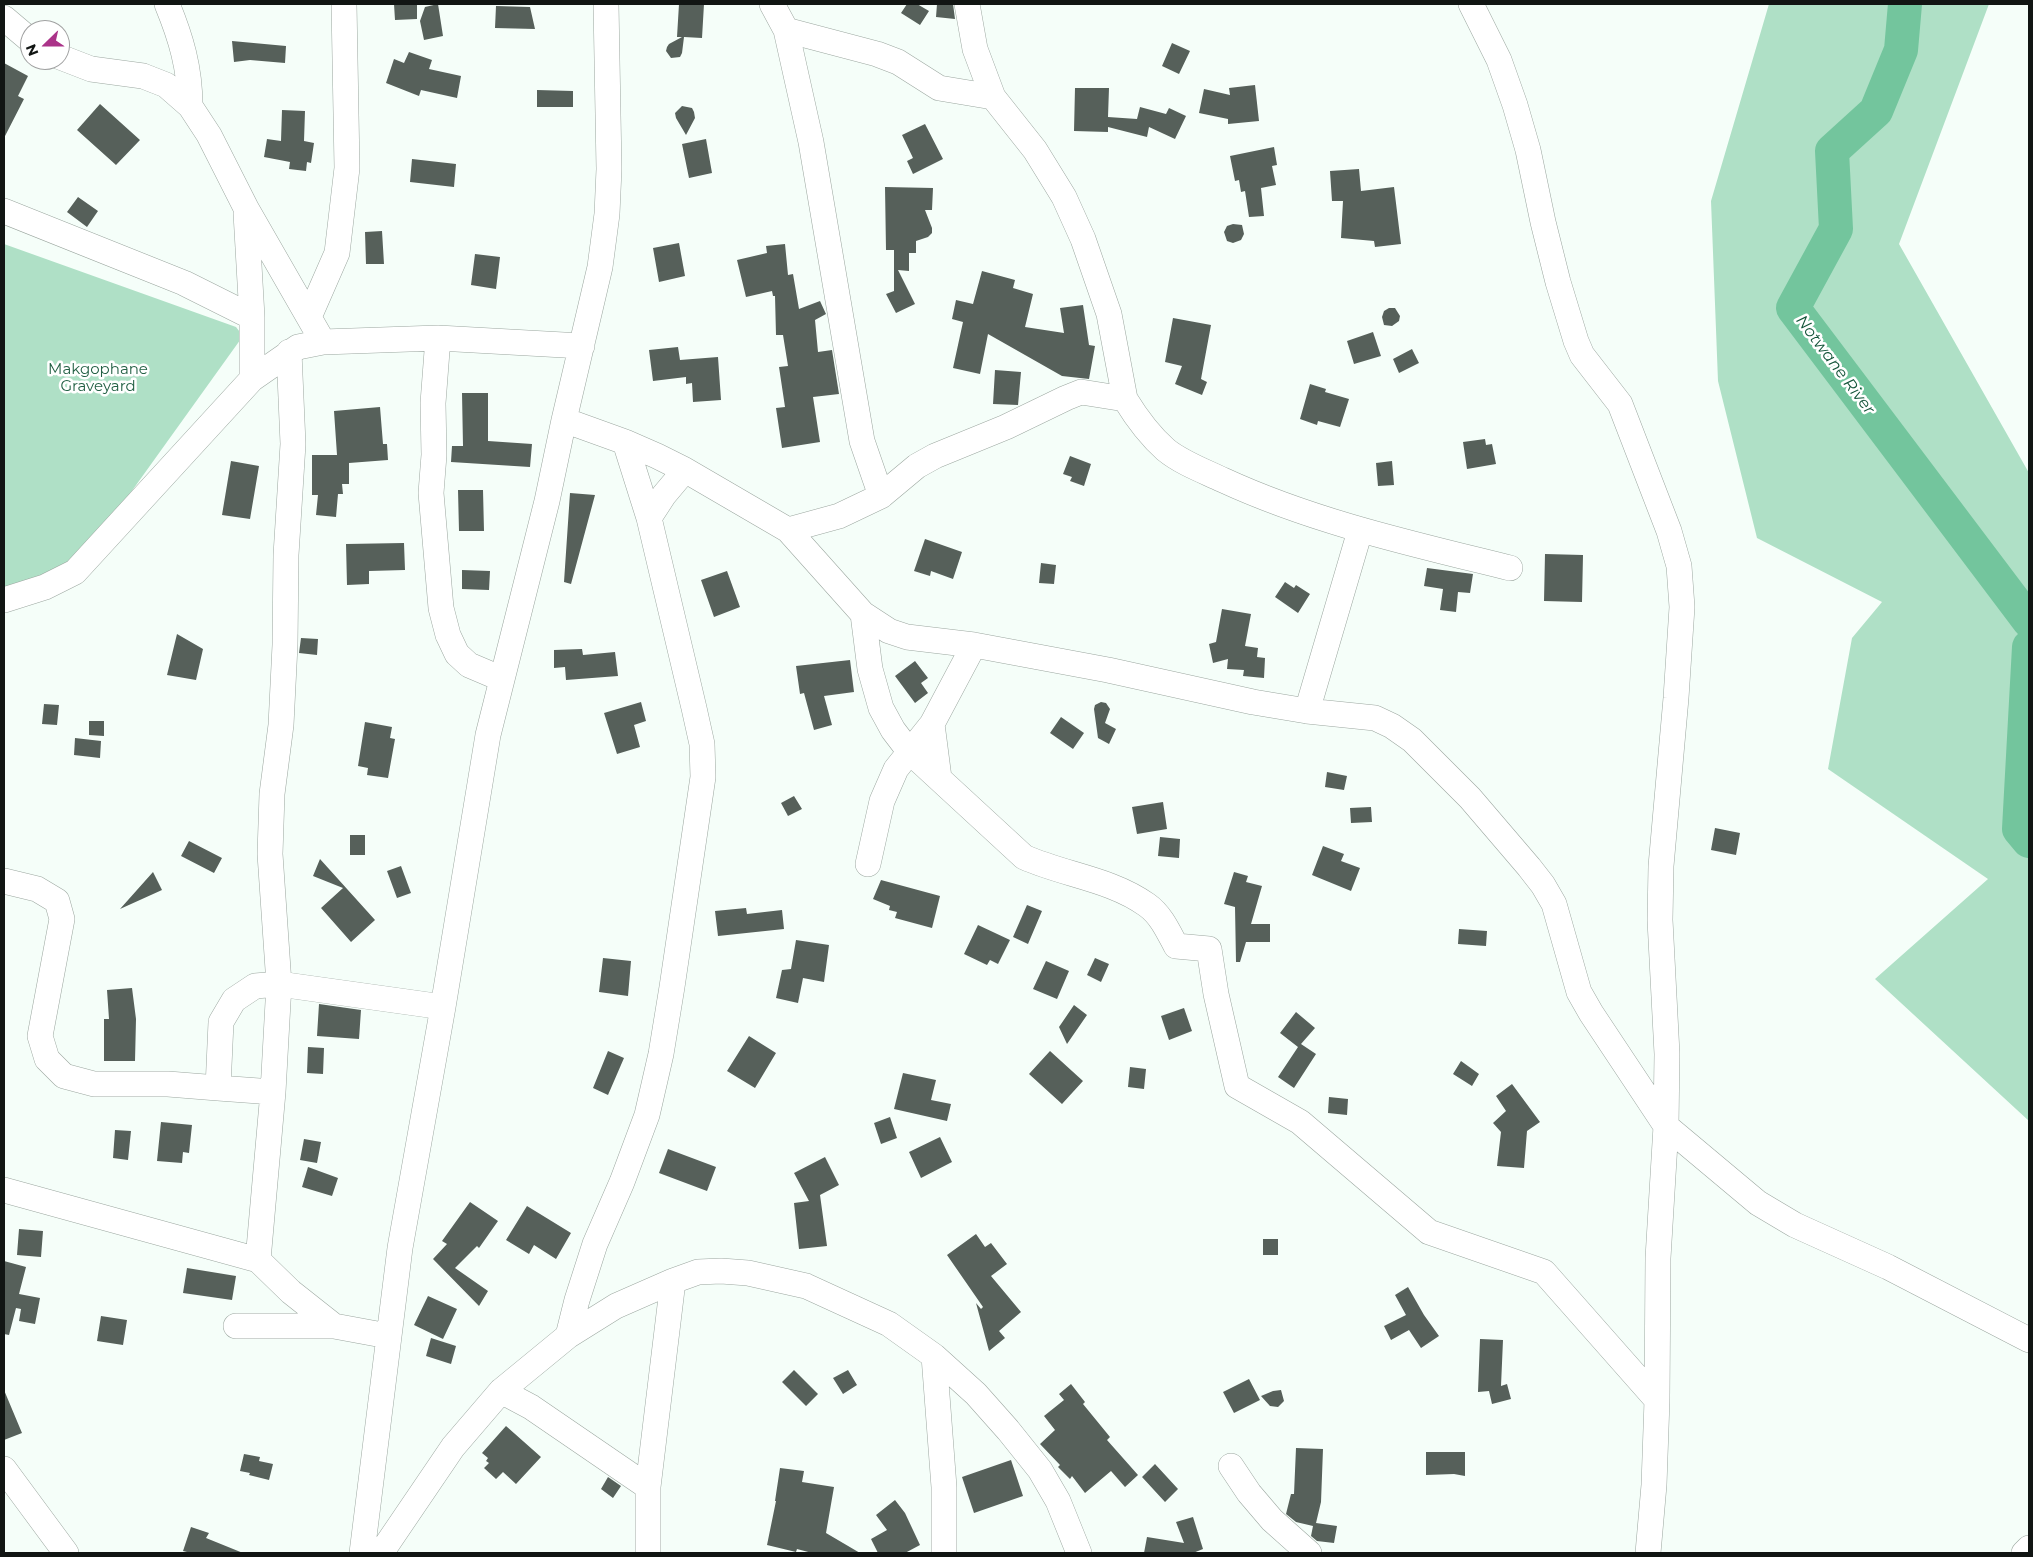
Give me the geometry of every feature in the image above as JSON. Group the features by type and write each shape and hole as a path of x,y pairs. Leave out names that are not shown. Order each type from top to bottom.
{"street":[{"path":"167,4 179,35 190,80 190,106"},
{"path":"309,317 337,253 347,168 344,4"},
{"path":"362,1553 400,1248 443,1007 488,735 546,501 600,267 607,214 609,169 606,4"},
{"path":"772,4 786,30 811,142 862,441 881,496"},
{"path":"967,4 975,50 993,97 1035,150 1064,197 1083,239 1109,314 1125,400 1137,418 1159,443 1178,458 1248,491 1360,531 1510,568"},
{"path":"1471,4 1499,60 1515,105 1528,150 1558,282 1576,341 1582,355 1620,404 1669,531 1679,566 1682,616 1661,866 1660,937 1668,1054 1666,1126 1658,1258 1657,1400 1654,1485 1648,1553"},
{"path":"4,18 20,32"},
{"path":"786,30 877,54 898,62 939,88 993,97"},
{"path":"70,61 91,69 143,76 166,85 190,106 209,135 246,208 323,342"},
{"path":"246,208 252,317 252,379"},
{"path":"4,211 184,283 252,317"},
{"path":"4,600 45,587 75,572 252,379 289,352 308,344 323,342 438,338 582,346"},
{"path":"438,338 433,403 434,455 431,493 441,608 448,635 457,654 469,665 502,679"},
{"path":"258,1260 273,1092 279,984 270,854 272,794 281,725 285,645 286,555 292,444 289,352"},
{"path":"788,530 839,516 881,496 917,466 935,456 1006,428 1081,392 1125,400"},
{"path":"564,420 625,442 685,470 788,530 863,614 889,630 907,637 974,645 1108,670 1252,702 1307,711 1375,718 1392,726 1412,740 1470,798 1542,885 1554,904 1579,992 1591,1014 1666,1126 1758,1203 1795,1225 1888,1268 2029,1340"},
{"path":"568,1336 577,1300 595,1244 622,1182 647,1115 661,1054 703,777 700,735 649,518 625,442"},
{"path":"649,518 664,495 685,470"},
{"path":"1307,711 1360,531"},
{"path":"863,614 868,661 881,708 892,730 909,751 1024,857 1127,893 1148,906 1164,924 1176,946 1209,949 1216,994 1237,1086 1300,1122 1429,1232 1544,1272 1657,1400"},
{"path":"868,864 882,801 896,769 932,724 974,645"},
{"path":"932,724 939,778"},
{"path":"4,881 37,889 57,900 62,919 40,1036 47,1060 64,1076 94,1084 168,1084 273,1092"},
{"path":"218,1088 221,1022 234,1000 255,986 279,984 443,1007"},
{"path":"4,1190 258,1260 291,1292 334,1326"},
{"path":"381,1553 453,1447 501,1390 568,1336 616,1306 698,1272 721,1271 748,1273 806,1286 889,1324 934,1356 976,1394 1040,1470 1058,1502 1079,1553"},
{"path":"648,1553 648,1487 673,1281"},
{"path":"236,1326 334,1326 388,1336"},
{"path":"934,1356 944,1487 944,1553"},
{"path":"501,1390 531,1407 648,1487"},
{"path":"1231,1466 1249,1493 1272,1520 1309,1553"},
{"path":"4,1469 66,1553"},
{"path":"2024,1553 2029,1548"}],"green space":[{"path":"1769,4 1989,4 1899,244 2029,473 2029,1121 1875,979 1988,879 1828,769 1852,638 1882,602 1757,538 1718,381 1711,201"},
{"name":"Makgophane Graveyard","path":"4,244 236,327 243,336 73,573 4,591"}],"building":[{"path":"394,4 417,4 417,19 395,20"},
{"path":"438,4 443,36 424,40 420,21 425,7"},
{"path":"679,4 704,4 702,38 684,37 680,57 671,58 666,51 667,47 682,37 677,37"},
{"path":"907,4 917,4 929,11 920,25 901,13"},
{"path":"937,4 953,4 955,19 936,17"},
{"path":"496,6 530,7 535,29 495,28"},
{"path":"232,41 286,46 285,63 250,60 234,62"},
{"path":"1172,43 1190,51 1179,74 1162,66"},
{"path":"409,52 432,60 429,69 461,76 457,98 421,90 419,96 386,83 394,59 404,63"},
{"path":"4,63 28,76 18,96 24,99 4,138"},
{"path":"1255,85 1259,121 1228,124 1228,119 1199,113 1204,89 1230,95 1229,88"},
{"path":"1075,88 1109,88 1108,117 1137,119 1140,107 1166,114 1169,108 1186,116 1175,139 1149,127 1147,137 1108,127 1108,132 1074,131"},
{"path":"537,90 573,91 573,107 537,107"},
{"path":"100,104 140,140 116,165 77,130"},
{"path":"682,106 692,108 695,118 686,135 675,113"},
{"path":"282,110 305,111 304,141 314,143 311,163 307,162 306,171 289,169 290,162 264,157 267,139 281,141"},
{"path":"925,124 943,159 913,174 907,161 913,158 902,135"},
{"path":"706,139 712,173 689,178 682,144"},
{"path":"1274,147 1277,165 1272,166 1276,185 1261,188 1264,216 1249,217 1245,191 1241,192 1239,180 1235,181 1230,156"},
{"path":"412,159 456,164 454,187 410,182"},
{"path":"1359,169 1361,191 1394,187 1401,244 1375,247 1374,241 1341,238 1343,201 1332,201 1330,171"},
{"path":"885,187 933,188 932,210 925,210 932,233 928,237 916,241 916,253 909,253 909,271 898,270 915,304 896,313 886,294 894,291 894,250 886,250"},
{"path":"78,197 98,211 87,227 67,212"},
{"path":"1233,224 1242,225 1244,234 1241,240 1233,243 1227,241 1224,232 1227,226"},
{"path":"382,231 384,264 366,264 365,232"},
{"path":"679,243 685,276 659,282 653,248"},
{"path":"785,244 788,275 793,274 799,309 820,301 826,314 815,320 818,352 832,350 839,394 813,397 820,442 782,448 776,408 785,407 779,367 788,366 783,335 776,335 775,296 773,296 772,291 746,297 737,260 767,253 766,246"},
{"path":"475,254 500,257 496,289 471,285"},
{"path":"982,271 1015,280 1013,288 1033,294 1025,327 1064,333 1060,308 1083,305 1089,345 1095,346 1089,379 1062,376 988,334 980,374 953,368 963,322 952,319 956,300 973,304"},
{"path":"1389,308 1395,308 1400,316 1399,321 1392,326 1384,325 1382,317 1384,311"},
{"path":"1173,318 1211,325 1201,379 1207,382 1202,395 1175,384 1182,366 1165,362"},
{"path":"1373,332 1381,356 1354,364 1347,341"},
{"path":"678,347 680,360 718,357 721,400 693,402 692,383 686,384 686,377 653,381 649,350"},
{"path":"1412,349 1419,363 1399,373 1393,359"},
{"path":"995,370 1021,372 1018,405 993,404"},
{"path":"1310,384 1326,389 1325,392 1349,399 1340,427 1318,421 1317,425 1300,419"},
{"path":"462,393 488,393 488,441 532,444 530,467 451,462 452,446 463,446"},
{"path":"380,407 383,444 387,444 388,460 349,463 349,484 342,484 343,494 338,494 336,517 316,515 318,495 312,495 312,455 337,455 334,411"},
{"path":"1485,439 1486,445 1492,444 1496,464 1467,469 1463,442"},
{"path":"1070,456 1091,464 1084,486 1070,481 1072,477 1063,474"},
{"path":"231,461 259,466 250,519 222,515"},
{"path":"1392,461 1394,485 1378,486 1376,463"},
{"path":"458,490 483,490 484,531 459,531"},
{"path":"570,493 595,495 571,584 564,582"},
{"path":"925,539 962,552 953,579 931,571 930,576 914,571"},
{"path":"404,543 405,570 369,571 369,584 347,585 346,544"},
{"path":"1545,554 1583,555 1582,602 1544,601"},
{"path":"1041,563 1056,565 1054,584 1039,583"},
{"path":"1427,568 1473,574 1470,593 1458,592 1456,612 1440,610 1443,589 1424,586"},
{"path":"462,570 490,571 489,590 462,589"},
{"path":"727,571 740,607 714,617 701,580"},
{"path":"1285,582 1294,588 1296,585 1310,594 1298,613 1275,597"},
{"path":"1222,609 1251,614 1245,646 1258,648 1257,657 1265,658 1264,678 1243,676 1244,670 1227,669 1228,659 1213,663 1209,644 1216,642"},
{"path":"177,634 203,649 196,680 167,675"},
{"path":"301,638 318,639 317,655 299,653"},
{"path":"582,649 583,655 615,652 618,676 566,680 565,667 554,668 554,650"},
{"path":"850,660 854,692 824,696 832,725 814,730 804,693 800,694 796,666"},
{"path":"915,661 928,678 921,683 928,693 915,703 895,676"},
{"path":"641,702 646,721 634,725 640,747 617,754 604,713"},
{"path":"1101,702 1106,703 1110,709 1105,723 1116,729 1109,744 1098,738 1094,709 1095,705"},
{"path":"44,704 59,705 57,725 42,724"},
{"path":"1061,717 1084,733 1073,749 1050,733"},
{"path":"89,721 104,721 104,736 89,735"},
{"path":"365,722 392,727 390,738 395,739 388,778 367,775 368,768 358,766"},
{"path":"75,738 101,741 100,758 74,755"},
{"path":"1327,772 1347,776 1344,790 1325,787"},
{"path":"794,796 802,809 788,816 781,803"},
{"path":"1163,802 1167,829 1137,834 1132,807"},
{"path":"1371,807 1372,822 1351,823 1350,808"},
{"path":"1715,828 1740,833 1736,855 1711,850"},
{"path":"350,835 365,835 365,855 350,855"},
{"path":"1160,837 1180,839 1179,858 1158,856"},
{"path":"189,841 222,858 214,873 181,856"},
{"path":"1323,846 1344,854 1341,861 1360,868 1351,891 1312,875"},
{"path":"320,859 375,920 351,942 321,908 343,888 313,876"},
{"path":"401,866 411,893 397,898 387,871"},
{"path":"153,872 162,890 120,909"},
{"path":"1234,872 1248,876 1246,882 1262,886 1251,924 1270,924 1270,942 1246,942 1240,962 1236,962 1235,907 1224,904"},
{"path":"881,880 940,896 932,928 895,918 897,912 889,910 890,906 873,899"},
{"path":"1027,905 1042,911 1028,944 1013,937"},
{"path":"746,908 747,914 782,910 784,929 718,936 715,911"},
{"path":"978,925 1010,940 998,964 990,960 987,965 964,954"},
{"path":"1459,929 1487,931 1486,946 1458,944"},
{"path":"796,940 829,945 824,982 803,978 798,1003 776,998 782,970 791,969"},
{"path":"603,958 631,961 628,996 599,992"},
{"path":"1095,958 1109,964 1101,982 1087,975"},
{"path":"1046,961 1069,971 1057,999 1033,989"},
{"path":"132,988 136,1019 135,1061 104,1061 104,1019 109,1019 107,990"},
{"path":"319,1004 361,1010 359,1039 317,1036"},
{"path":"1074,1005 1087,1015 1067,1044 1059,1027"},
{"path":"1184,1008 1192,1031 1169,1040 1161,1016"},
{"path":"1296,1012 1315,1028 1301,1044 1316,1054 1294,1088 1278,1077 1298,1047 1280,1033"},
{"path":"749,1036 776,1053 755,1088 727,1071"},
{"path":"308,1047 324,1048 323,1074 307,1073"},
{"path":"608,1051 624,1058 608,1095 593,1088"},
{"path":"1050,1051 1083,1081 1062,1104 1029,1074"},
{"path":"1461,1061 1479,1074 1472,1086 1453,1074"},
{"path":"1130,1067 1146,1069 1144,1089 1128,1087"},
{"path":"903,1073 936,1080 931,1100 951,1104 947,1121 894,1109"},
{"path":"1512,1084 1540,1122 1527,1131 1524,1168 1497,1166 1501,1132 1493,1123 1506,1111 1496,1096"},
{"path":"1329,1097 1348,1099 1347,1115 1328,1113"},
{"path":"890,1117 897,1138 881,1144 874,1123"},
{"path":"161,1122 192,1125 189,1153 183,1152 182,1163 157,1161"},
{"path":"115,1130 131,1131 128,1160 113,1158"},
{"path":"940,1137 952,1162 921,1178 909,1152"},
{"path":"304,1139 321,1142 317,1163 300,1160"},
{"path":"668,1149 716,1167 707,1191 659,1173"},
{"path":"825,1157 839,1185 820,1195 827,1246 799,1249 794,1203 809,1201 794,1173"},
{"path":"308,1167 338,1178 332,1196 302,1187"},
{"path":"470,1202 498,1221 479,1248 477,1246 455,1268 488,1291 479,1306 433,1259 447,1244 442,1241"},
{"path":"527,1206 571,1233 556,1259 534,1245 529,1254 506,1240"},
{"path":"19,1229 43,1231 41,1257 17,1255"},
{"path":"976,1234 985,1247 991,1243 1007,1264 991,1276 1021,1312 999,1331 1005,1338 989,1351 976,1303 981,1309 983,1307 947,1255"},
{"path":"1263,1239 1278,1239 1278,1255 1263,1255"},
{"path":"4,1261 26,1267 19,1294 40,1298 35,1324 19,1321 21,1309 16,1308 9,1335 4,1334"},
{"path":"187,1268 236,1276 232,1300 183,1293"},
{"path":"1408,1287 1439,1336 1421,1348 1409,1330 1391,1340 1384,1326 1406,1315 1395,1295"},
{"path":"428,1296 457,1309 443,1339 414,1325"},
{"path":"101,1316 127,1320 123,1345 97,1341"},
{"path":"431,1338 456,1346 451,1364 426,1356"},
{"path":"1480,1339 1503,1340 1501,1386 1507,1384 1511,1399 1492,1404 1489,1391 1478,1392"},
{"path":"794,1370 818,1394 806,1406 782,1382"},
{"path":"848,1370 857,1385 843,1394 833,1378"},
{"path":"1249,1379 1260,1400 1234,1413 1223,1392"},
{"path":"1071,1384 1085,1402 1083,1404 1110,1437 1107,1440 1138,1475 1125,1487 1111,1471 1085,1493 1072,1476 1070,1479 1058,1467 1060,1465 1040,1444 1055,1430 1044,1416 1064,1400 1059,1394"},
{"path":"4,1390 22,1433 4,1440"},
{"path":"1281,1390 1284,1401 1278,1407 1270,1406 1261,1396 1273,1391"},
{"path":"506,1426 541,1457 516,1484 503,1472 496,1479 484,1468 489,1463 486,1461 488,1458 482,1453"},
{"path":"1296,1448 1323,1449 1321,1502 1316,1523 1337,1526 1334,1543 1317,1541 1311,1536 1313,1526 1296,1522 1286,1514 1291,1494 1294,1494"},
{"path":"1426,1452 1465,1452 1465,1476 1454,1474 1426,1475"},
{"path":"244,1454 260,1457 259,1461 273,1464 269,1480 240,1471"},
{"path":"1011,1460 1023,1496 974,1513 962,1477"},
{"path":"1155,1464 1178,1489 1165,1502 1142,1477"},
{"path":"780,1468 804,1471 802,1482 834,1487 826,1533 860,1553 812,1553 797,1549 796,1552 767,1545 776,1501"},
{"path":"608,1477 621,1486 613,1498 601,1489"},
{"path":"895,1500 905,1513 920,1545 905,1553 878,1553 871,1539 887,1530 876,1515"},
{"path":"1193,1517 1203,1549 1193,1553 1144,1553 1147,1537 1184,1543 1176,1522"},
{"path":"191,1527 209,1533 206,1538 243,1553 191,1553 183,1551"}],"waterway":[{"name":"Notwane River","path":"1905,4 1901,50 1876,111 1832,151 1836,229 1793,308 2029,621"},
{"name":"Notwane River","path":"2029,647 2019,829 2029,841"}]}
